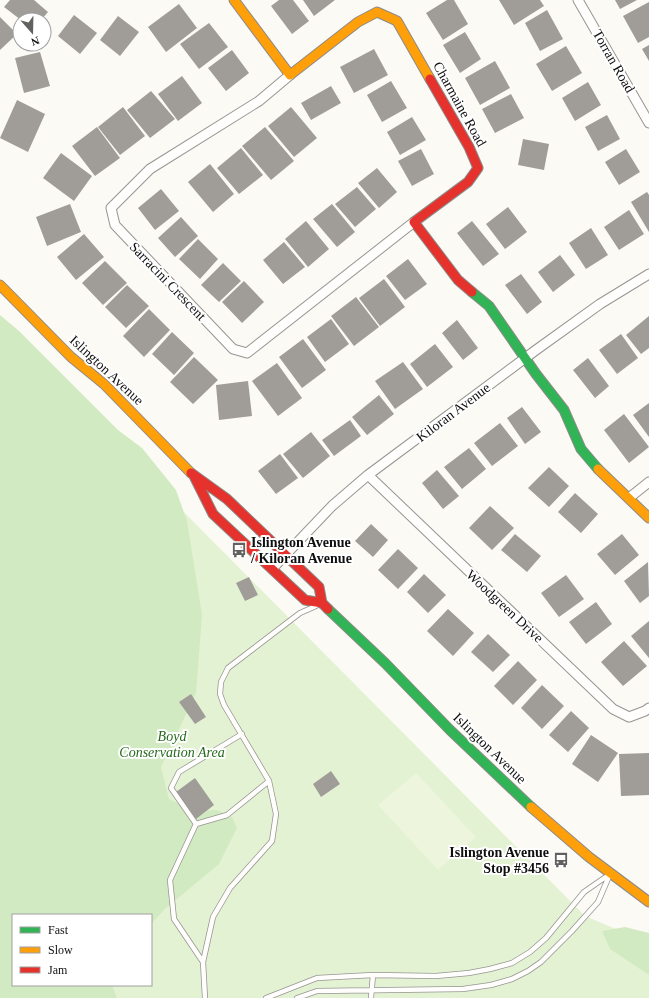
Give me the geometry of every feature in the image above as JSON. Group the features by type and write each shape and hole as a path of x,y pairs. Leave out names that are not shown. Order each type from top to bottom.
{"main road":[{"path":"234,0 290,75"},
{"name":"Charmaine Road","path":"290,75 358,22 377,12 397,21 469,147 478,168 468,182 414,222"},
{"path":"414,222 458,280 489,306 525,358 564,410 581,448 592,463 649,518"},
{"name":"Islington Avenue","path":"0,285 72,357 104,384 194,476 227,499 319,586 322,603"},
{"name":"Islington Avenue","path":"194,476 213,514 272,570 305,600 322,603 385,663 450,730 544,819 610,874 649,902"}],"street":[{"name":"Torran Road","path":"578,0 649,123"},
{"name":"Sarracini Crescent","path":"290,75 259,101 150,169 111,208 115,225 233,349 247,353 414,222"},
{"name":"Kiloran Avenue","path":"272,570 332,506 368,475 600,304 649,274"},
{"name":"Woodgreen Drive","path":"368,475 613,709 628,717 649,708"},
{"path":"629,498 649,482"}],"lane":[{"path":"205,998 203,962 214,917 230,888 272,841 276,814 269,780 224,705 220,694 221,682 228,668 300,613 322,603"},
{"path":"196,824 171,788 179,772 242,734"},
{"path":"203,962 174,919 170,880 196,824 227,815 269,780"},
{"path":"266,998 317,978 373,975 442,976 469,974 490,970 512,963 530,952 546,938 584,892 610,874"},
{"path":"297,998 317,991 463,989 491,985 512,979 541,962 577,925 598,902 610,874"},
{"path":"371,998 373,975"}],"green space":[{"path":"0,315 19,331 118,430 142,448 176,490 187,521 202,615 196,693 161,767 169,799 194,811 217,810 232,817 237,828 219,864 166,908 152,923 152,914 12,914 12,986 112,986 117,998 0,998"},
{"name":"Boyd Conservation Area","path":"0,327 585,916 649,943 649,998 0,998"},
{"path":"416,773 476,837 438,870 378,805"},
{"path":"625,927 649,933 649,975 610,949 602,931"}],"building":[{"path":"10,0 34,0 48,12 12,13 4,7"},
{"path":"279,0 293,0 309,21 292,34 271,6"},
{"path":"303,0 335,0 314,16"},
{"path":"447,0 454,0 468,24 443,40 426,13"},
{"path":"499,0 540,0 544,6 514,25"},
{"path":"615,0 637,0 620,9"},
{"path":"649,2 649,37 638,43 623,16"},
{"path":"179,4 197,28 166,52 148,27"},
{"path":"547,10 563,39 540,51 525,23"},
{"path":"74,15 97,33 80,54 58,36"},
{"path":"118,16 139,32 120,56 100,40"},
{"path":"0,17 12,29 12,39 0,50"},
{"path":"209,23 228,47 199,69 180,44"},
{"path":"465,32 481,59 460,73 443,45"},
{"path":"649,45 649,61 642,49"},
{"path":"566,46 582,73 552,91 536,64"},
{"path":"374,49 388,75 354,93 340,67"},
{"path":"232,50 249,73 226,91 208,68"},
{"path":"40,52 50,86 24,93 15,58"},
{"path":"495,61 510,88 480,105 465,78"},
{"path":"182,76 202,103 178,121 158,94"},
{"path":"391,81 407,108 382,122 367,95"},
{"path":"588,82 601,105 575,121 562,98"},
{"path":"331,86 341,103 311,120 301,103"},
{"path":"151,91 175,119 150,138 127,110"},
{"path":"511,94 524,118 495,133 482,109"},
{"path":"17,100 45,114 28,152 0,138"},
{"path":"123,107 145,136 120,155 98,127"},
{"path":"291,107 317,138 294,157 268,126"},
{"path":"607,115 620,139 598,151 585,127"},
{"path":"412,117 426,140 400,155 387,132"},
{"path":"97,127 120,158 95,176 72,146"},
{"path":"265,127 294,161 271,180 242,146"},
{"path":"523,139 549,144 544,170 518,165"},
{"path":"241,148 263,175 239,194 217,168"},
{"path":"421,149 434,174 412,186 398,161"},
{"path":"626,149 640,172 619,185 605,162"},
{"path":"61,153 92,176 74,201 43,178"},
{"path":"210,164 234,194 213,212 188,182"},
{"path":"377,168 397,192 379,208 358,183"},
{"path":"357,187 376,209 355,227 335,204"},
{"path":"161,189 179,211 155,230 138,208"},
{"path":"647,192 649,195 649,232 631,202"},
{"path":"70,204 81,232 47,246 36,217"},
{"path":"332,204 355,232 337,247 313,219"},
{"path":"508,207 527,232 505,249 486,224"},
{"path":"629,210 644,234 619,250 604,227"},
{"path":"181,217 198,236 175,257 158,238"},
{"path":"306,221 329,249 308,267 285,239"},
{"path":"472,221 499,254 483,266 457,233"},
{"path":"591,228 608,255 586,269 569,243"},
{"path":"84,234 104,257 76,280 57,257"},
{"path":"198,239 218,259 200,279 179,259"},
{"path":"284,242 305,267 283,284 263,260"},
{"path":"560,255 575,275 553,292 538,272"},
{"path":"408,259 427,284 405,300 386,276"},
{"path":"105,261 127,283 103,305 82,283"},
{"path":"223,263 241,281 219,302 201,285"},
{"path":"521,274 542,302 527,314 505,285"},
{"path":"384,279 405,307 380,326 359,298"},
{"path":"244,281 264,302 242,323 222,302"},
{"path":"127,285 149,306 126,328 105,307"},
{"path":"356,297 379,327 354,346 331,316"},
{"path":"149,309 170,330 144,357 123,336"},
{"path":"649,316 649,348 641,354 626,335"},
{"path":"331,319 349,344 325,362 307,337"},
{"path":"457,320 478,348 463,360 442,333"},
{"path":"172,332 194,353 174,375 152,354"},
{"path":"621,334 638,358 617,374 599,350"},
{"path":"303,339 326,370 302,388 279,357"},
{"path":"435,344 453,367 427,387 410,364"},
{"path":"194,357 218,380 193,404 170,382"},
{"path":"588,358 609,386 595,398 573,370"},
{"path":"403,362 423,389 395,409 375,381"},
{"path":"277,363 302,398 278,416 252,381"},
{"path":"248,381 252,416 219,420 216,385"},
{"path":"379,395 394,414 367,435 352,417"},
{"path":"649,403 649,437 633,415"},
{"path":"522,407 541,432 525,444 507,418"},
{"path":"624,414 649,447 629,463 604,430"},
{"path":"350,420 361,436 334,456 322,440"},
{"path":"500,423 518,446 492,466 474,443"},
{"path":"311,432 330,456 303,478 283,454"},
{"path":"469,448 486,469 462,489 444,467"},
{"path":"280,454 298,478 276,494 258,471"},
{"path":"549,467 569,486 549,507 528,488"},
{"path":"437,470 459,496 443,509 422,483"},
{"path":"575,493 598,514 581,533 558,512"},
{"path":"490,506 514,528 492,550 469,528"},
{"path":"371,524 388,540 373,557 355,541"},
{"path":"515,534 541,556 527,572 501,550"},
{"path":"622,534 639,555 615,575 597,554"},
{"path":"398,549 418,568 398,589 378,570"},
{"path":"648,562 649,596 640,603 624,581"},
{"path":"424,574 446,595 428,613 407,592"},
{"path":"566,575 584,599 559,617 541,593"},
{"path":"249,577 258,595 245,601 236,583"},
{"path":"596,602 612,624 586,644 569,622"},
{"path":"448,609 474,633 453,656 427,631"},
{"path":"649,621 649,658 631,636"},
{"path":"488,634 510,655 493,672 471,652"},
{"path":"624,641 647,666 623,686 601,662"},
{"path":"518,661 537,680 513,705 494,686"},
{"path":"542,685 564,706 542,729 521,708"},
{"path":"191,694 206,717 195,724 179,702"},
{"path":"571,711 589,728 568,752 549,735"},
{"path":"591,735 618,753 598,782 572,764"},
{"path":"649,753 649,795 621,796 619,754"},
{"path":"331,771 340,784 321,797 313,784"},
{"path":"195,778 214,805 196,819 176,792"}],"traffic: fast":[{"path":"472,292 489,306 536,374 564,410 581,449 598,469"},
{"path":"328,609 385,663 450,730 531,807"}],"traffic: slow":[{"path":"234,0 290,75 358,22 377,12 397,21 430,79"},
{"path":"0,285 71,357 104,384 191,473"},
{"path":"598,469 649,518"},
{"path":"531,807 589,857 649,902"}],"traffic: jam":[{"path":"430,79 469,147 478,168 468,182 414,222 458,280 472,292"},
{"path":"191,473 227,499 319,587 322,603"},
{"path":"194,476 213,514 305,600 322,603 328,609"}],"place":[{"name":"Islington Avenue / Kiloran Avenue","path":"239,550"},
{"name":"Islington Avenue Stop #3456","path":"561,860"}]}
